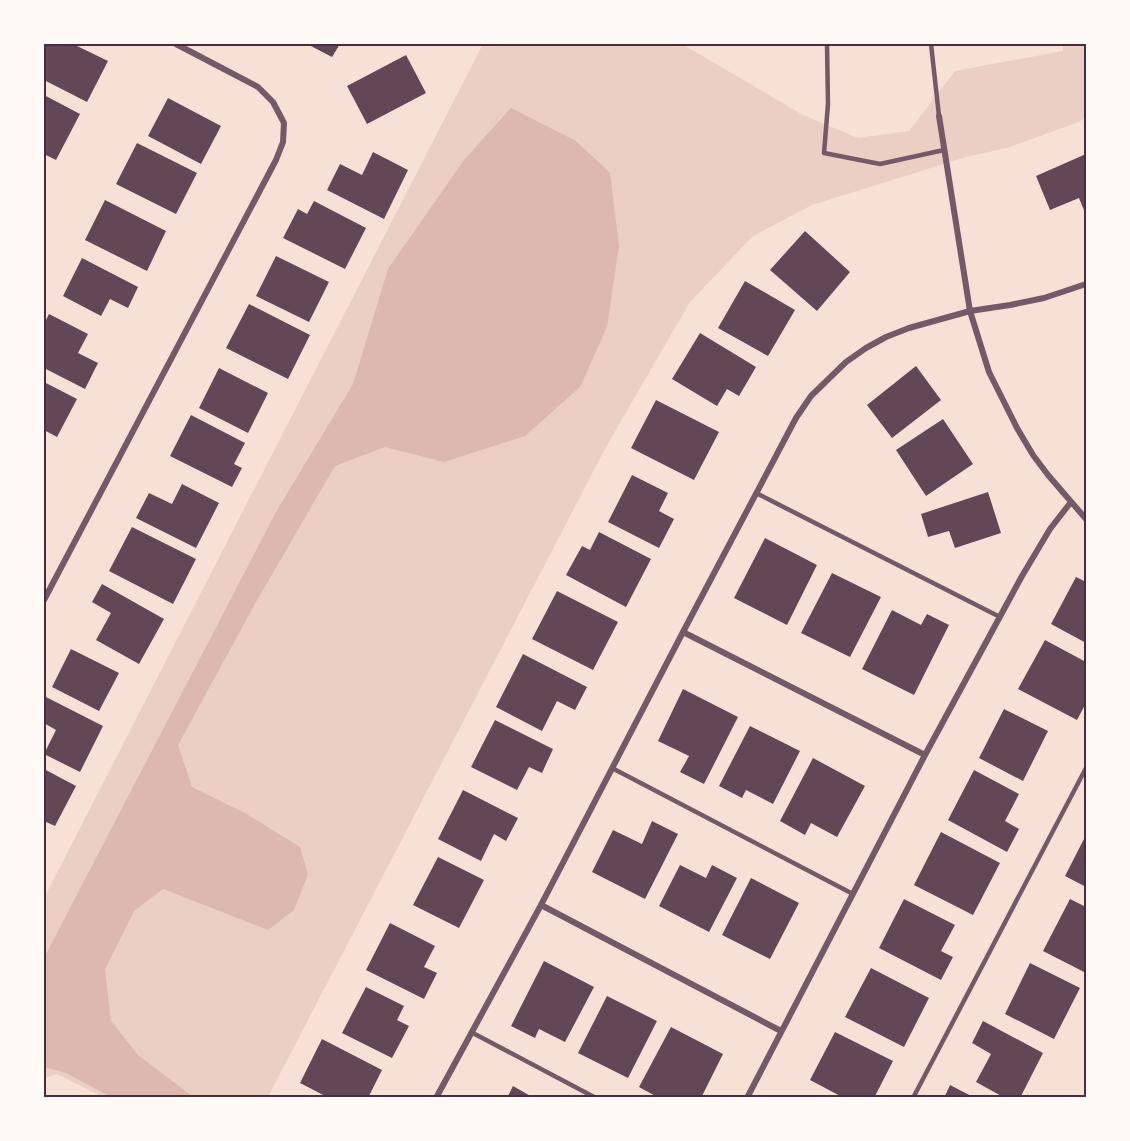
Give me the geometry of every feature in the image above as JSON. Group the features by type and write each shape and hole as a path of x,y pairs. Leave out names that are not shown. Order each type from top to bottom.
{"street":[{"path":"44,600 276,160 283,142 284,123 273,102 258,87 176,44"},
{"path":"939,116 970,311 989,372 1017,428 1038,461 1086,519"},
{"path":"436,1098 541,905 756,493 811,396 846,362 886,337 970,311 1010,306 1086,284"},
{"path":"747,1098 925,755 1000,617 1050,529 1071,502"},
{"path":"683,632 925,755"},
{"path":"541,905 782,1031"}],"lane":[{"path":"827,44 828,104 824,153 880,164 944,150"},
{"path":"931,44 939,116"},
{"path":"756,493 1000,617"},
{"path":"612,768 853,894"},
{"path":"913,1098 1086,768"},
{"path":"471,1032 596,1098"}],"shaded area":[{"path":"483,44 682,44 803,115 858,138 909,131 955,71 1063,51 1063,44 1086,44 1086,117 1079,122 1007,148 966,157 812,205 753,236 690,302 606,447 268,1097 103,1097 57,1074 44,1078 44,898"},
{"path":"511,108 576,141 610,173 619,246 607,327 580,387 525,436 444,462 385,447 335,466 256,602 178,745 192,787 245,813 300,847 308,874 294,910 268,930 163,889 134,911 105,969 111,1021 138,1055 192,1096 191,1098 111,1097 66,1073 44,1067 44,958 276,512 353,384 388,269 464,160"}],"building":[{"path":"44,44 73,44 108,61 87,102 44,80"},
{"path":"307,44 340,44 332,57"},
{"path":"406,55 426,93 367,124 347,86"},
{"path":"44,95 80,114 56,160 44,154"},
{"path":"168,98 221,126 201,164 148,136"},
{"path":"137,143 197,173 176,214 116,184"},
{"path":"373,152 408,170 384,219 327,190 340,164 362,175"},
{"path":"1086,154 1086,215 1079,198 1050,210 1036,176"},
{"path":"105,200 166,231 147,271 85,240"},
{"path":"314,201 366,228 345,269 283,238 298,209 307,214"},
{"path":"805,231 850,272 817,311 770,270"},
{"path":"276,256 329,282 309,322 256,296"},
{"path":"82,258 138,287 128,308 110,299 101,316 63,296"},
{"path":"745,281 795,310 768,356 718,328"},
{"path":"249,304 310,335 288,379 226,348"},
{"path":"49,314 88,334 78,353 98,363 85,389 44,368 44,324"},
{"path":"700,333 756,367 739,396 727,389 717,406 672,379"},
{"path":"916,366 941,400 892,438 867,405"},
{"path":"219,368 268,393 248,433 199,408"},
{"path":"44,382 77,399 57,437 44,430"},
{"path":"656,400 719,432 694,480 631,448"},
{"path":"191,415 245,443 234,464 242,468 232,487 170,456"},
{"path":"943,419 973,464 926,496 896,450"},
{"path":"632,475 668,493 659,511 674,519 659,548 608,522"},
{"path":"182,484 219,503 196,548 136,518 149,493 172,504"},
{"path":"988,492 1001,533 955,548 949,531 928,537 921,514"},
{"path":"132,527 196,559 173,604 109,571"},
{"path":"599,532 651,559 626,607 566,575 582,546 590,550"},
{"path":"765,538 817,565 787,625 734,598"},
{"path":"832,573 881,597 850,657 801,633"},
{"path":"1076,577 1086,582 1086,643 1051,624"},
{"path":"102,584 164,619 139,664 96,640 111,613 92,602"},
{"path":"557,591 618,622 593,670 532,639"},
{"path":"892,610 921,625 927,614 949,625 914,695 862,669"},
{"path":"1045,640 1086,662 1086,703 1077,720 1018,689"},
{"path":"71,649 119,673 99,711 52,687"},
{"path":"523,654 587,687 575,710 557,701 542,731 496,707"},
{"path":"683,689 738,717 704,784 680,772 689,756 658,741"},
{"path":"44,696 103,726 80,772 44,754 56,730 44,723"},
{"path":"1004,709 1048,731 1023,781 979,758"},
{"path":"495,720 553,749 542,773 529,767 517,790 471,767"},
{"path":"750,726 800,751 773,804 746,790 742,798 719,786"},
{"path":"813,758 865,786 837,837 811,823 805,835 780,821"},
{"path":"44,769 76,786 55,826 44,821"},
{"path":"974,770 1019,794 1005,821 1019,829 1007,852 948,820"},
{"path":"463,790 518,818 506,841 494,834 481,861 438,839"},
{"path":"652,821 678,834 645,899 592,872 613,830 642,844"},
{"path":"941,832 1000,863 973,915 914,885"},
{"path":"1086,835 1086,887 1065,876"},
{"path":"438,857 484,880 459,928 413,905"},
{"path":"680,865 706,878 712,865 737,878 709,932 659,906"},
{"path":"751,878 799,903 770,959 722,935"},
{"path":"904,899 955,925 941,951 953,957 941,980 879,948"},
{"path":"1070,899 1086,907 1086,973 1043,951"},
{"path":"390,923 435,946 424,967 437,973 424,999 366,970"},
{"path":"544,961 594,987 565,1042 539,1029 535,1038 511,1026"},
{"path":"1030,963 1080,988 1054,1039 1005,1014"},
{"path":"871,968 929,998 904,1047 845,1017"},
{"path":"366,987 404,1006 397,1020 409,1026 392,1058 342,1033"},
{"path":"607,996 657,1021 628,1078 578,1053"},
{"path":"983,1021 1043,1053 1020,1098 1005,1098 976,1082 991,1054 972,1043"},
{"path":"671,1027 723,1054 701,1098 659,1098 639,1087"},
{"path":"835,1032 893,1061 874,1098 844,1098 810,1080"},
{"path":"322,1039 382,1070 368,1098 329,1098 300,1083"},
{"path":"950,1085 975,1098 944,1098"},
{"path":"513,1086 534,1098 507,1098"}]}
